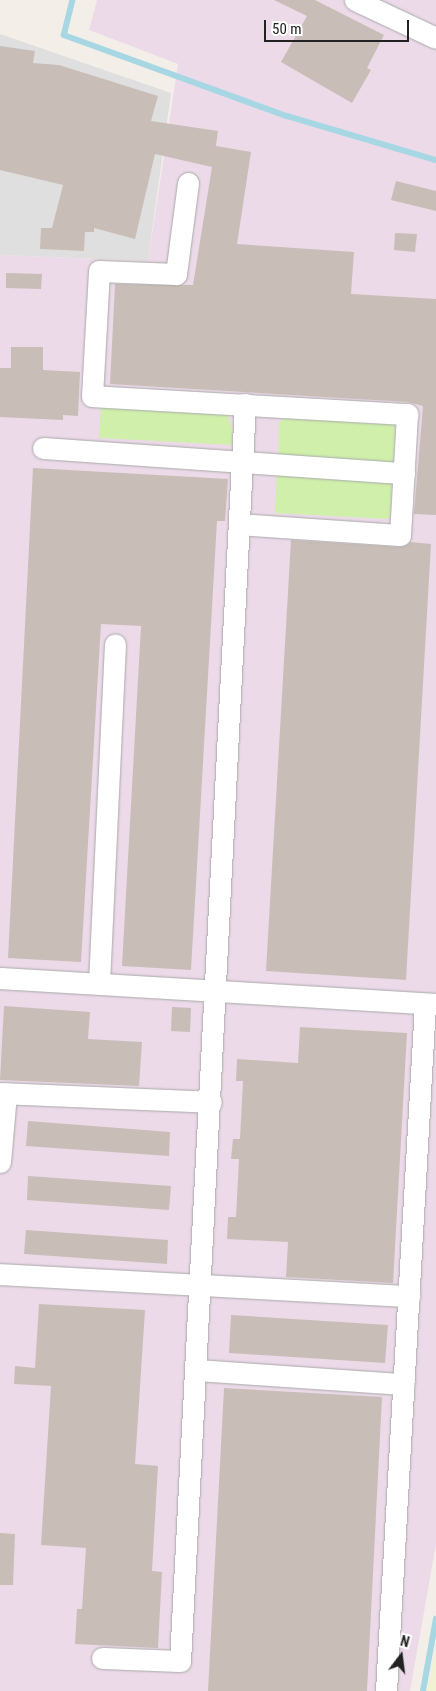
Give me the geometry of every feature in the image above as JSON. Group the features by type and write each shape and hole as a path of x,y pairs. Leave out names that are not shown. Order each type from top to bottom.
{"street":[{"path":"354,0 436,38"},
{"path":"188,183 176,274 99,271 92,396 407,414 400,535 240,524"},
{"path":"102,1658 180,1661 217,991 246,404"},
{"path":"43,448 404,473"},
{"path":"99,983 115,644"},
{"path":"0,978 430,1004 409,1296 386,1691"},
{"path":"0,1162 3,1093 211,1102"},
{"path":"0,1274 201,1283 409,1296"},
{"path":"196,1370 404,1384"}],"shaded area":[{"path":"97,0 436,0 436,1544 410,1691 0,1691 0,255 148,261 178,64 89,30"},
{"path":"0,34 171,93 148,261 0,255"}],"green space":[{"path":"101,405 226,412 233,430 232,445 99,438"},
{"path":"284,418 395,424 393,466 278,455 279,423"},
{"path":"277,473 393,480 390,516 387,519 275,513"},
{"path":"436,1648 436,1691 427,1691"}],"building":[{"path":"274,0 315,0 384,35 367,68 371,70 352,103 281,62 307,16"},
{"path":"0,46 35,51 33,63 59,65 158,96 151,121 218,131 216,146 251,152 237,244 354,252 351,294 436,299 436,515 414,514 423,406 408,402 110,384 115,284 193,285 212,167 155,154 135,239 94,228 94,232 85,232 84,251 40,249 41,228 52,228 63,185 0,170"},
{"path":"396,181 436,191 436,211 391,200"},
{"path":"395,233 417,234 415,252 394,250"},
{"path":"6,273 42,274 41,289 6,288"},
{"path":"11,347 43,347 43,370 80,372 78,416 63,415 63,420 0,417 0,368 11,368"},
{"path":"33,468 228,479 225,521 217,521 191,970 122,966 141,626 101,624 81,962 8,958"},
{"path":"291,540 399,547 410,542 431,544 406,980 266,971"},
{"path":"4,1006 90,1012 88,1039 142,1042 139,1086 0,1080"},
{"path":"172,1007 191,1008 190,1032 171,1031"},
{"path":"300,1027 407,1033 393,1283 286,1277 288,1242 227,1239 228,1217 236,1217 239,1159 231,1159 233,1139 240,1139 243,1081 236,1081 237,1059 298,1063"},
{"path":"28,1121 170,1132 169,1156 26,1146"},
{"path":"28,1176 171,1186 169,1210 27,1200"},
{"path":"26,1230 168,1240 167,1264 24,1254"},
{"path":"39,1304 145,1310 135,1464 158,1466 152,1571 162,1572 158,1648 75,1644 77,1609 82,1609 86,1548 41,1545 51,1386 14,1384 15,1366 35,1368"},
{"path":"231,1315 388,1325 385,1363 229,1353"},
{"path":"224,1388 382,1397 367,1691 208,1691"},
{"path":"0,1533 15,1534 13,1585 0,1585"}],"waterway":[{"path":"73,0 64,35 287,116 436,160"},
{"path":"423,1691 436,1619"}]}
